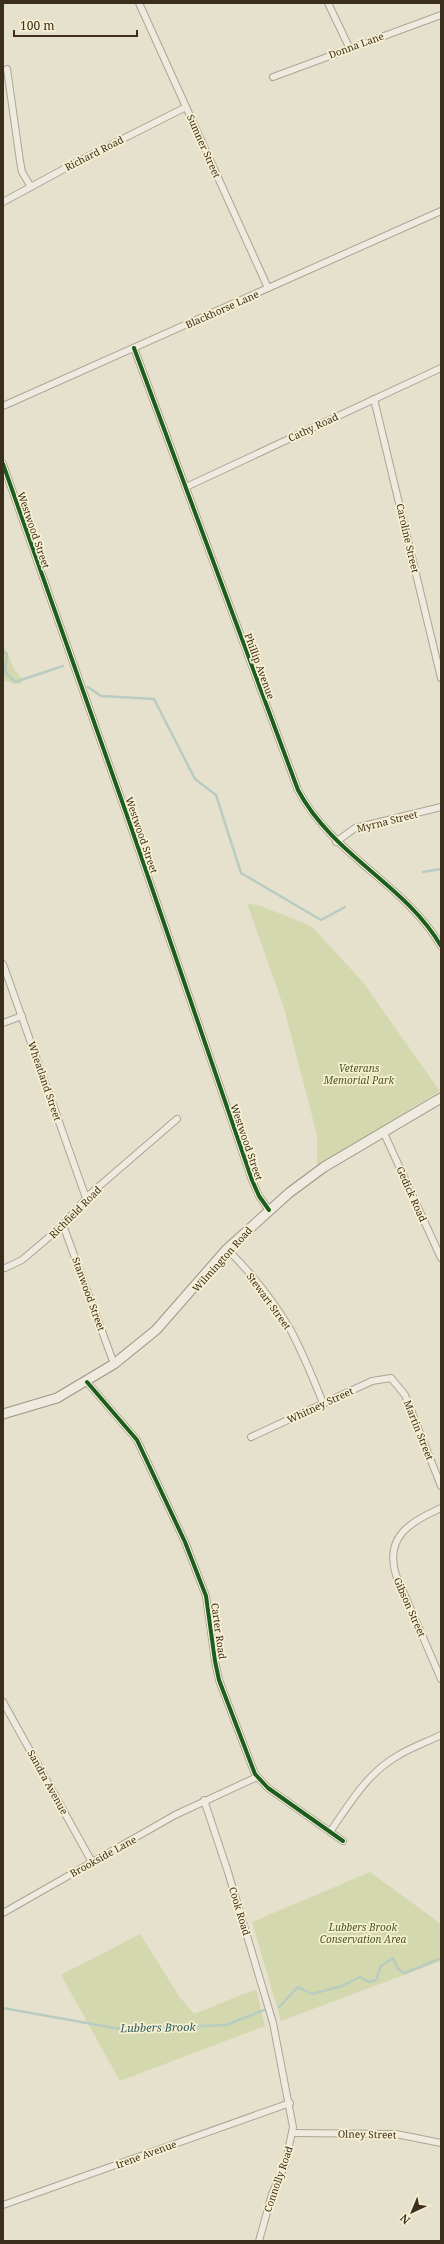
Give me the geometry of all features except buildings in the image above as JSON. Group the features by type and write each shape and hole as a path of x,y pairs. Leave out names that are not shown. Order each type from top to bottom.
{"main road":[{"name":"Wilmington Road","path":"3,1414 47,1402 87,1382 114,1364 161,1325 227,1249 269,1210 318,1171 383,1130 441,1098"}],"street":[{"name":"Sumner Street","path":"139,3 268,288"},
{"path":"328,3 350,47"},
{"name":"Donna Lane","path":"273,77 350,47 441,15"},
{"path":"7,68 22,172 31,187"},
{"name":"Richard Road","path":"3,202 75,163 186,107"},
{"name":"Blackhorse Lane","path":"3,406 441,211"},
{"name":"Phillip Avenue","path":"134,348 298,790 318,821 336,842 410,907 426,925 441,946"},
{"name":"Cathy Road","path":"186,487 441,368"},
{"name":"Caroline Street","path":"374,399 441,678"},
{"name":"Westwood Street","path":"3,464 130,824 252,1180 259,1196 269,1210"},
{"name":"Myrna Street","path":"336,842 355,828 441,808"},
{"name":"Wheatland Street","path":"3,964 86,1198"},
{"path":"3,1023 22,1016"},
{"name":"Richfield Road","path":"5,1268 24,1258 62,1225 86,1198 177,1119"},
{"name":"Gedick Road","path":"383,1130 441,1258"},
{"name":"Stanwood Street","path":"62,1225 114,1364"},
{"name":"Stewart Street","path":"227,1249 248,1271 282,1316 299,1348 323,1403"},
{"name":"Whitney Street","path":"251,1437 372,1381 391,1378"},
{"name":"Martin Street","path":"391,1378 404,1395 441,1486"},
{"name":"Carter Road","path":"87,1382 137,1440 185,1542 206,1596 219,1680 257,1777 268,1788 343,1840"},
{"name":"Gibson Street","path":"441,1508 413,1522 403,1531 395,1544 393,1560 396,1575 441,1678"},
{"name":"Sandra Avenue","path":"3,1702 92,1862"},
{"path":"330,1832 358,1792 380,1768 398,1755 441,1735"},
{"name":"Brookside Lane","path":"3,1913 204,1800 257,1777"},
{"name":"Cook Road","path":"204,1800 228,1872 273,2023"},
{"name":"Connolly Road","path":"259,2241 272,2194 285,2165 292,2133 290,2103 273,2023"},
{"name":"Irene Avenue","path":"3,2205 290,2103"},
{"name":"Olney Street","path":"292,2133 396,2134 441,2143"}],"green space":[{"path":"3,645 15,671 22,679 22,683 15,684 3,680"},
{"name":"Veterans Memorial Park","path":"247,903 261,906 311,926 362,981 440,1091 319,1165 317,1165 317,1135 284,1008"},
{"name":"Lubbers Brook Conservation Area","path":"370,1872 441,1924 441,1961 281,2021 252,1922"},
{"path":"140,1934 179,1996 194,2014 256,1989 265,2026 120,2081 61,1975"}],"waterway":[{"path":"3,651 7,654 5,672 15,682 63,666"},
{"path":"88,687 101,696 154,699 195,779 216,795 241,873 321,920 345,907"},
{"path":"423,872 441,869"},
{"name":"Lubbers Brook","path":"279,2007 298,1987 312,1994 342,1986 360,1977 369,1982 376,1980 381,1966 393,1958 398,1969 405,1973 441,1958"},
{"name":"Lubbers Brook","path":"3,2008 120,2029 226,2025 264,2010"}],"cycle path":[{"path":"134,348 298,790 313,813 330,834 408,905 426,924 441,946"},
{"path":"3,464 130,824 252,1180 259,1196 269,1210"},
{"path":"87,1382 137,1440 185,1542 206,1596 219,1680 255,1774 268,1788 343,1841"}]}
